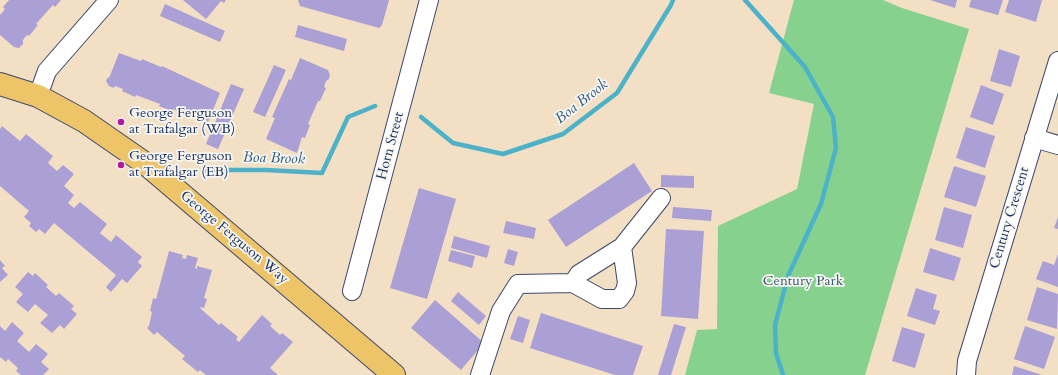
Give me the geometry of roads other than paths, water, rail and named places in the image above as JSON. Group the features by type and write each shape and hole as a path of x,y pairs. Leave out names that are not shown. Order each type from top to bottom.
{"main road":[{"name":"George Ferguson Way","path":"0,84 38,96 84,121 146,164 394,375"}],"street":[{"path":"38,96 47,71 109,0"},
{"name":"Horn Street","path":"352,291 429,0"},
{"name":"Century Crescent","path":"966,375 967,361 1058,61"},
{"path":"1034,138 1058,145"},
{"path":"573,283 579,274 622,247 661,198"},
{"path":"480,375 501,310 518,284 573,283 602,299 619,299 625,291 627,282 622,247"}],"waterway":[{"name":"Boa Brook","path":"421,117 453,143 503,154 563,134 617,93 673,0"},
{"path":"745,0 805,67 833,117 836,148 821,204 788,276 775,325 776,353 783,375"},
{"name":"Boa Brook","path":"205,170 266,170 322,173 348,117 375,106"}],"place":[{"name":"George Ferguson at Trafalgar (WB)","path":"121,122"},
{"name":"George Ferguson at Trafalgar (EB)","path":"121,165"}],"park label":[{"name":"Century Park","path":"803,282"}]}
